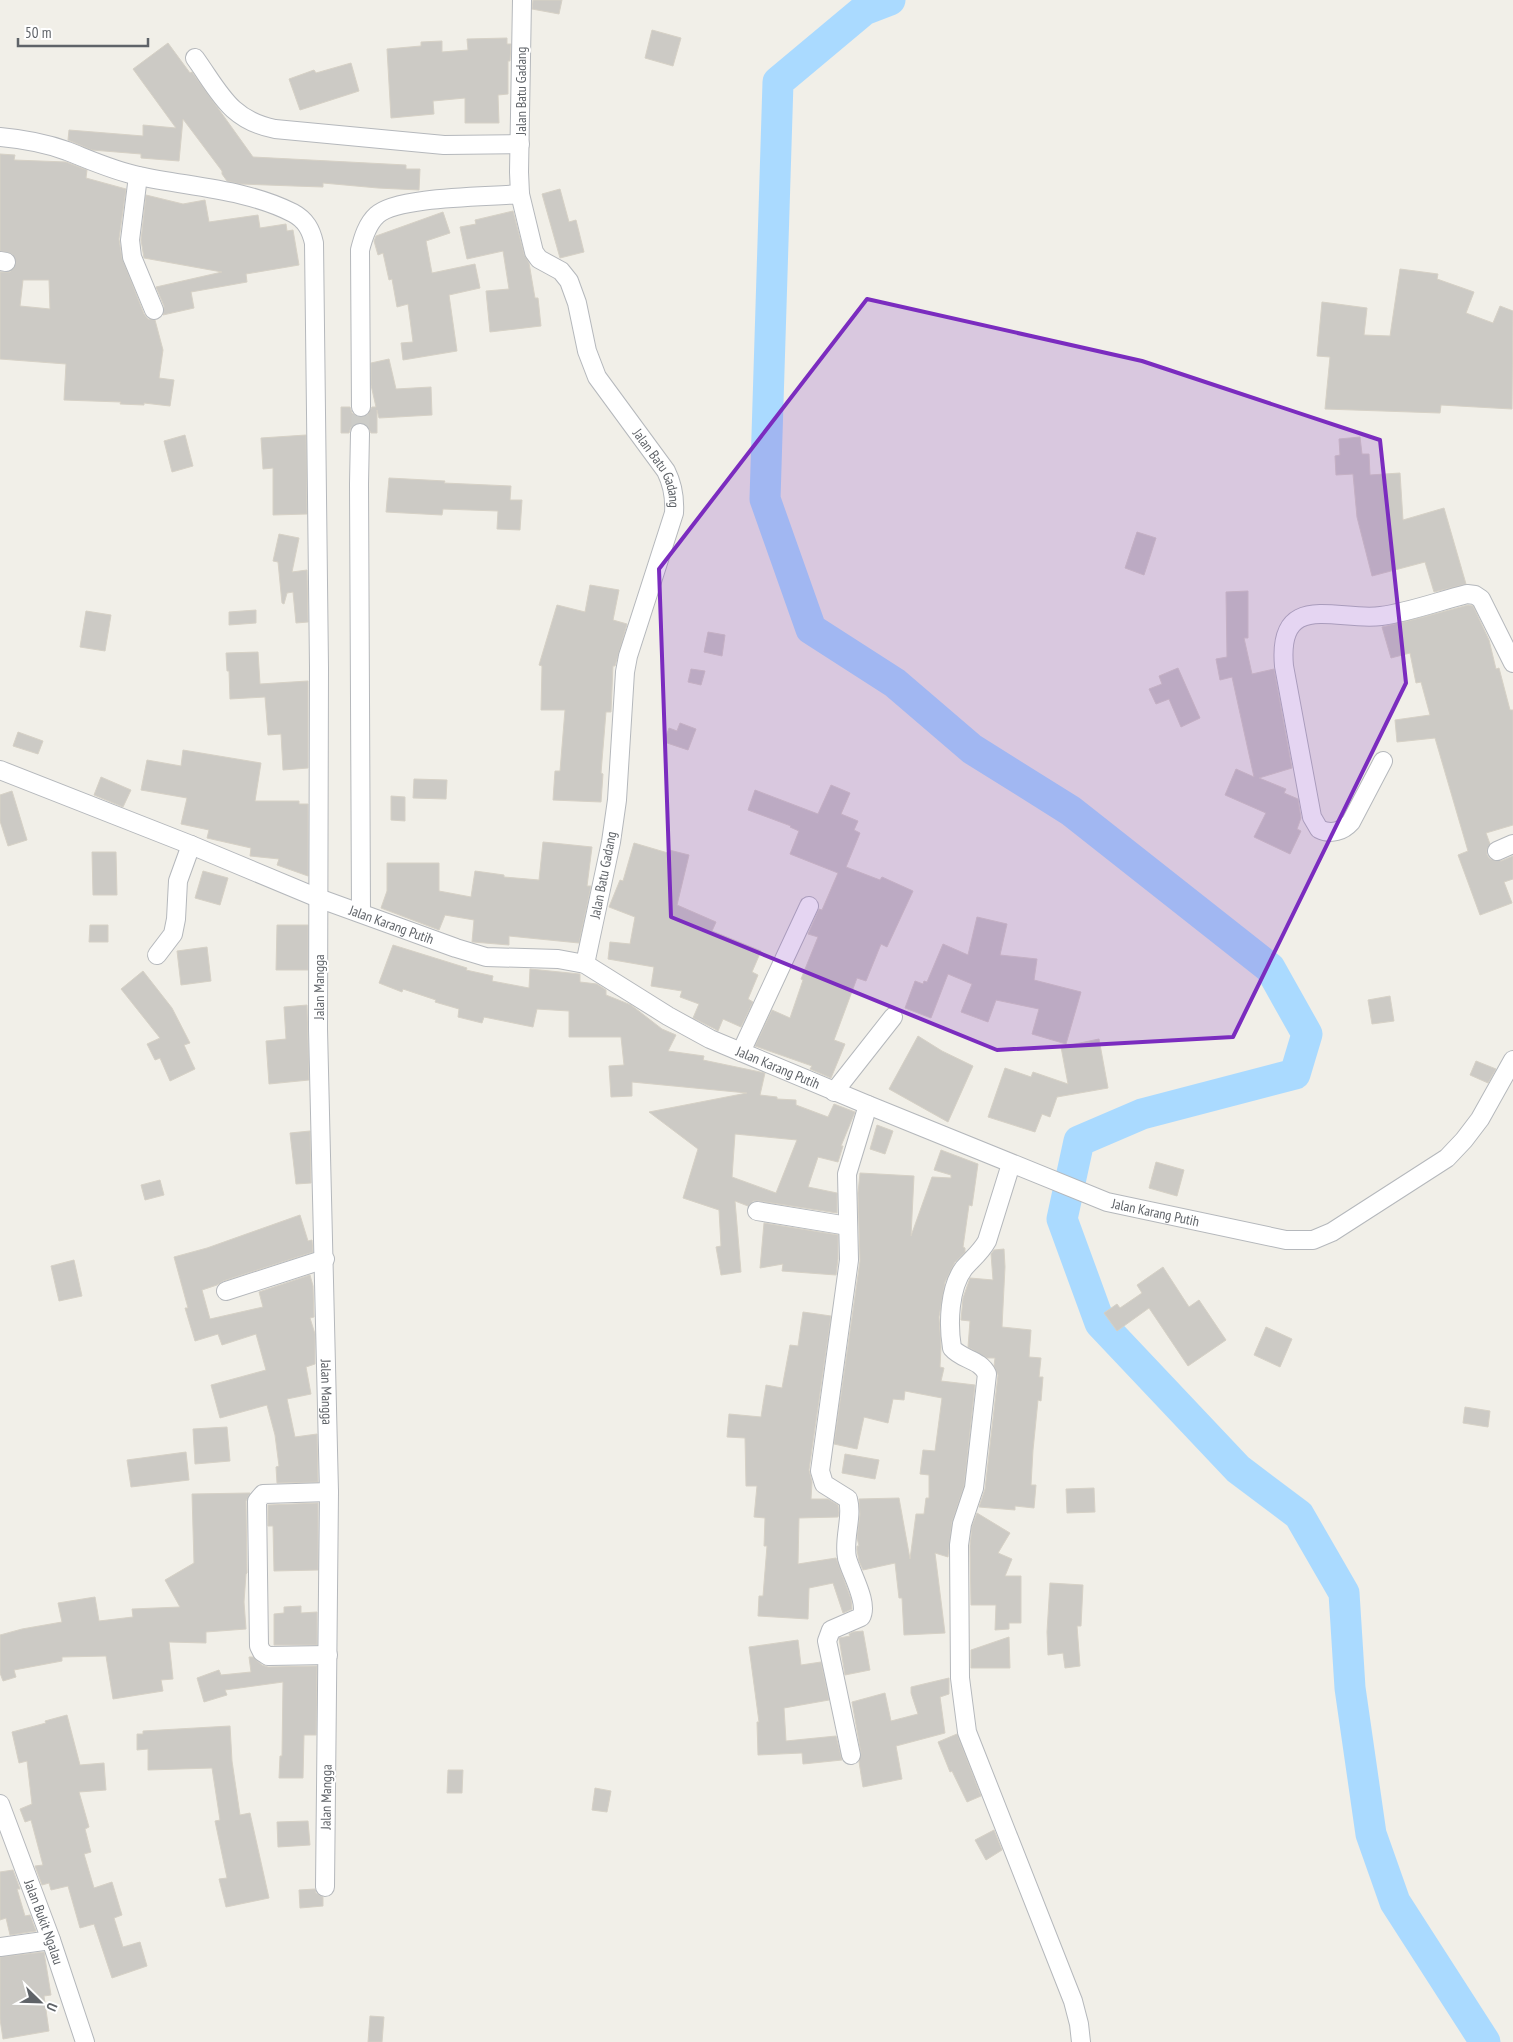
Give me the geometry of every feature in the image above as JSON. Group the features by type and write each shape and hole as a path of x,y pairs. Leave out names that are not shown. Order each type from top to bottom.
{"street":[{"name":"Jalan Batu Gadang","path":"522,0 520,194 534,252 539,259 561,271 569,281 573,290 587,351 597,377 666,471 672,484 674,498 674,512 628,656 625,672 617,800 607,860 585,964"},
{"path":"195,58 230,107 243,118 258,125 275,129 444,145 520,144"},
{"name":"Jalan Mangga","path":"0,137 22,139 65,150 138,176 196,185 262,201 294,214 306,223 311,231 314,243 319,667 318,1029 325,1260 328,1492 325,1886"},
{"path":"138,176 130,240 132,257 154,310"},
{"path":"361,407 360,250 364,236 377,215 403,204 520,194"},
{"path":"360,433 361,912"},
{"path":"1383,761 1346,828 1331,832 1319,829 1312,817 1282,650 1285,636 1292,625 1300,619 1313,614 1381,616 1467,594 1475,595 1481,598 1513,663"},
{"name":"Jalan Karang Putih","path":"0,770 191,845 318,898 456,948 486,957 558,959 585,964 668,1016 710,1039 795,1073 834,1092 1107,1202 1286,1240 1313,1240 1332,1232 1447,1158 1480,1119 1513,1060"},
{"path":"1497,851 1513,844"},
{"path":"157,955 173,934 176,919 178,881 191,845"},
{"path":"741,1052 809,906"},
{"path":"834,1092 892,1017"},
{"path":"851,1755 827,1640 831,1630 861,1617 864,1606 848,1558 846,1539 850,1505 848,1499 824,1484 820,1471 849,1260 847,1174 868,1105"},
{"path":"1015,1166 987,1241 982,1250 959,1277 951,1299 952,1348 955,1352 980,1364 987,1374 974,1488 962,1524 960,1539 960,1678 967,1732 1073,2001 1081,2042"},
{"path":"757,1211 848,1226"},
{"path":"226,1291 325,1260"},
{"path":"328,1492 263,1494 257,1501 258,1646 268,1656 328,1655"},
{"name":"Jalan Bukit Ngalau","path":"0,1804 52,1940 85,2042"},
{"path":"0,1947 52,1940"}],"highlighted area":[{"path":"867,299 1142,361 1380,440 1406,683 1233,1037 997,1050 671,917 659,569"}],"building":[{"path":"533,0 562,0 559,14 532,9"},
{"path":"652,30 681,38 673,66 645,58"},
{"path":"507,38 507,44 511,44 510,61 508,61 508,94 498,95 499,123 465,123 465,98 433,101 434,114 391,118 387,49 421,46 421,42 442,41 442,52 468,50 467,39"},
{"path":"168,43 190,73 192,72 253,157 406,165 406,169 420,169 419,190 323,183 323,187 240,184 227,181 222,171 183,119 179,161 141,158 141,154 92,150 68,140 69,130 143,136 143,125 176,128 133,69"},
{"path":"351,63 359,91 300,110 289,79 314,70 316,73"},
{"path":"0,154 15,155 14,160 66,162 87,170 86,178 126,189 119,239 122,258 144,314 148,319 155,320 163,350 159,378 174,380 170,406 144,403 144,405 120,404 121,402 64,400 66,364 0,359 0,272 10,272 16,263 12,254 0,251","holes":["23,280 49,280 50,309 20,306"]},
{"path":"560,189 569,222 576,220 584,252 560,258 542,194"},
{"path":"146,195 183,204 205,200 209,222 258,215 260,228 286,224 287,231 293,230 299,265 246,274 247,282 191,292 194,308 163,315 164,306 156,287 222,272 144,258 141,240"},
{"path":"513,211 524,254 529,263 535,298 538,298 541,326 490,332 486,291 509,289 503,251 467,259 460,227 476,224 475,220"},
{"path":"443,212 450,233 426,241 432,273 475,264 480,288 449,295 457,351 403,360 401,343 413,342 408,304 397,307 392,279 389,280 383,253 378,255 374,241 376,236"},
{"path":"1400,269 1438,274 1437,279 1474,292 1466,313 1493,323 1500,306 1513,311 1512,409 1441,405 1440,413 1325,409 1330,357 1317,356 1322,302 1367,308 1364,335 1390,336"},
{"path":"389,359 396,389 431,387 432,415 379,418 377,410 377,433 371,433 366,424 360,422 351,427 349,433 341,433 341,407 350,407 352,413 361,418 367,416 372,407 376,407 371,385 371,363"},
{"path":"185,435 193,466 172,472 164,441"},
{"path":"306,435 307,514 273,515 273,468 263,469 261,438"},
{"path":"1360,437 1362,454 1369,454 1370,475 1400,473 1403,520 1444,508 1466,584 1434,592 1425,562 1372,576 1357,517 1353,474 1336,475 1335,456 1340,455 1339,439"},
{"path":"389,478 511,486 510,500 522,500 520,530 497,529 498,511 443,509 442,515 386,512"},
{"path":"1137,532 1156,538 1144,575 1125,568"},
{"path":"279,534 299,538 292,572 307,570 308,622 296,623 293,592 287,593 284,604 282,603 278,562 273,561"},
{"path":"590,585 619,590 613,620 627,624 615,666 613,666 611,712 606,712 601,773 603,774 601,802 553,800 555,771 560,771 565,710 541,710 542,666 539,665 557,605 585,612"},
{"path":"1248,591 1248,638 1244,638 1252,674 1274,669 1292,768 1259,778 1286,789 1284,793 1298,799 1301,818 1297,829 1301,831 1290,854 1254,837 1266,813 1225,795 1236,769 1254,777 1232,677 1220,680 1216,659 1227,657 1226,592"},
{"path":"1468,605 1473,606 1489,640 1496,669 1499,668 1510,710 1513,710 1513,825 1486,833 1490,844 1487,849 1487,855 1490,859 1501,861 1513,856 1513,879 1504,882 1512,903 1480,915 1458,855 1468,851 1435,738 1397,742 1395,720 1430,715 1421,682 1416,683 1410,653 1391,658 1382,627"},
{"path":"256,610 256,623 229,625 229,612"},
{"path":"86,611 111,615 105,651 80,647"},
{"path":"708,632 725,635 722,656 704,652"},
{"path":"258,652 260,684 308,681 308,768 283,770 281,734 268,735 265,697 230,699 226,653"},
{"path":"1178,668 1200,718 1181,727 1169,699 1156,704 1149,689 1162,684 1159,676"},
{"path":"691,669 705,671 701,685 688,682"},
{"path":"680,723 696,729 688,750 664,742 669,728 677,731"},
{"path":"18,732 43,741 38,754 13,746"},
{"path":"183,750 261,763 255,801 299,801 299,804 308,804 308,876 277,865 279,859 250,856 251,848 207,838 209,830 181,824 187,798 141,790 147,760 181,766"},
{"path":"101,777 131,790 123,807 94,795"},
{"path":"414,779 447,780 446,799 413,798"},
{"path":"831,785 850,793 841,814 858,821 854,830 860,833 846,867 880,880 882,877 913,891 887,947 881,944 866,981 857,978 834,1040 845,1044 831,1078 810,1069 812,1066 755,1046 772,1010 790,1018 803,980 801,979 818,937 808,934 819,909 822,910 838,873 790,854 799,831 791,826 748,810 755,790 818,814"},
{"path":"12,791 27,840 8,846 0,821 0,795"},
{"path":"391,796 405,797 405,821 391,820"},
{"path":"543,842 592,847 587,886 591,886 579,943 509,936 509,945 472,942 474,920 445,915 439,930 381,908 387,891 387,863 439,863 439,891 471,897 475,871 504,875 504,877 539,880"},
{"path":"634,843 668,853 669,850 689,855 677,905 716,922 712,931 761,951 752,972 758,975 748,999 753,1002 741,1027 723,1019 718,1031 693,1018 699,1004 680,997 682,991 651,986 654,967 608,959 610,942 630,944 635,917 609,907 620,880 623,881"},
{"path":"92,852 116,852 117,895 93,895"},
{"path":"203,871 228,878 220,905 195,898"},
{"path":"977,917 1007,924 1000,955 1037,959 1034,980 1081,992 1066,1044 1032,1034 1039,1009 996,1000 988,1022 961,1012 972,984 948,974 931,1018 905,1008 915,981 923,984 924,981 927,982 943,944 968,955"},
{"path":"90,925 108,925 108,942 89,942"},
{"path":"277,925 308,925 308,970 276,970"},
{"path":"393,945 467,968 466,970 493,976 492,981 529,988 530,969 580,974 580,982 597,984 606,990 606,995 631,1005 662,1029 676,1035 668,1051 704,1056 703,1060 765,1073 760,1095 777,1097 777,1099 796,1100 796,1105 828,1117 834,1104 855,1112 841,1146 843,1146 838,1162 818,1157 808,1187 837,1193 837,1213 759,1201 753,1201 748,1206 735,1201 741,1272 721,1275 716,1247 721,1246 719,1210 683,1198 698,1149 649,1112 747,1093 632,1082 632,1096 611,1097 609,1066 624,1065 621,1037 569,1037 569,1011 537,1009 533,1027 484,1017 482,1023 458,1017 459,1009 435,1002 436,1000 403,989 402,992 379,983","holes":["735,1134 797,1140 776,1193 732,1177"]},
{"path":"207,947 211,981 181,985 177,951"},
{"path":"143,971 172,1008 190,1043 184,1045 195,1069 170,1081 160,1058 155,1060 147,1044 160,1038 121,989"},
{"path":"1390,996 1394,1021 1372,1024 1368,1000"},
{"path":"307,1005 309,1080 269,1084 266,1041 286,1039 284,1007"},
{"path":"918,1036 942,1051 973,1066 948,1122 889,1089"},
{"path":"1099,1039 1108,1088 1057,1097 1050,1117 1042,1114 1035,1132 988,1117 1005,1068 1031,1077 1033,1072 1068,1084 1061,1047"},
{"path":"1476,1061 1496,1069 1488,1083 1470,1075"},
{"path":"877,1125 893,1131 885,1154 870,1149"},
{"path":"310,1131 311,1183 296,1184 290,1133"},
{"path":"941,1150 978,1164 972,1206 969,1205 963,1247 965,1252 955,1262 945,1282 939,1317 940,1367 944,1368 941,1381 975,1385 964,1486 952,1522 948,1557 935,1553 945,1633 904,1635 902,1598 899,1598 895,1563 863,1570 859,1561 857,1538 860,1514 859,1499 899,1498 910,1559 916,1514 924,1514 926,1498 929,1498 929,1475 920,1474 923,1450 935,1451 942,1398 905,1391 904,1400 893,1399 888,1423 864,1417 857,1449 834,1444 860,1261 858,1193 860,1173 914,1176 911,1236 932,1177 951,1178 951,1175 934,1170"},
{"path":"1156,1162 1184,1170 1177,1196 1149,1188"},
{"path":"160,1180 164,1195 145,1200 141,1185"},
{"path":"300,1215 308,1241 312,1240 313,1252 223,1281 202,1290 210,1319 263,1307 259,1292 310,1275 313,1286 314,1317 310,1318 315,1334 315,1364 306,1367 311,1394 287,1399 295,1437 317,1434 318,1482 277,1483 276,1467 279,1466 275,1435 267,1405 220,1418 211,1385 266,1370 256,1334 222,1345 218,1334 195,1341 185,1308 188,1308 174,1257 207,1248"},
{"path":"764,1223 838,1235 836,1275 782,1271 783,1264 760,1268"},
{"path":"1004,1249 1002,1327 1031,1330 1029,1357 1041,1358 1039,1377 1043,1377 1041,1401 1038,1400 1033,1450 1031,1485 1036,1485 1034,1508 1015,1506 1015,1510 979,1507 985,1489 998,1375 994,1366 995,1358 987,1358 968,1347 970,1321 961,1320 963,1298 970,1278 993,1280 991,1254 994,1250"},
{"path":"74,1260 82,1296 59,1301 51,1266"},
{"path":"1163,1267 1189,1307 1199,1300 1226,1340 1188,1366 1149,1308 1117,1331 1104,1313 1117,1304 1120,1308 1142,1293 1137,1285"},
{"path":"803,1312 831,1316 809,1470 812,1482 811,1499 828,1499 838,1505 839,1513 838,1517 799,1518 798,1564 836,1558 851,1599 852,1609 843,1613 833,1583 809,1588 808,1619 758,1616 759,1596 763,1596 767,1546 764,1546 765,1518 754,1517 757,1486 746,1486 745,1438 727,1437 729,1414 761,1417 766,1385 782,1388 790,1345 798,1346"},
{"path":"1266,1327 1292,1339 1280,1367 1254,1355"},
{"path":"1465,1407 1490,1411 1488,1427 1463,1423"},
{"path":"227,1427 230,1461 195,1464 193,1429"},
{"path":"186,1452 189,1480 131,1487 127,1460"},
{"path":"845,1454 879,1460 875,1479 842,1473"},
{"path":"1094,1488 1095,1512 1067,1513 1066,1489"},
{"path":"250,1493 246,1501 247,1573 244,1602 246,1629 206,1632 206,1643 169,1642 173,1679 161,1680 163,1691 113,1699 106,1656 62,1657 62,1661 14,1670 16,1677 3,1681 0,1673 0,1635 62,1622 58,1603 95,1597 99,1621 133,1617 132,1609 180,1607 165,1580 194,1563 192,1494"},
{"path":"318,1503 318,1570 274,1571 273,1526 268,1526 268,1505"},
{"path":"977,1513 1010,1533 998,1553 1012,1559 1005,1576 1021,1576 1021,1623 1009,1623 1009,1629 995,1630 996,1605 971,1605 970,1546 972,1526"},
{"path":"1050,1583 1083,1585 1081,1626 1077,1626 1080,1666 1065,1668 1063,1653 1048,1655 1047,1632"},
{"path":"301,1606 301,1613 317,1612 317,1645 274,1645 274,1614 284,1613 284,1607"},
{"path":"863,1631 870,1670 845,1675 839,1638 850,1636 849,1634 853,1632"},
{"path":"1009,1637 1010,1668 971,1668 971,1650"},
{"path":"798,1640 801,1665 821,1662 829,1700 784,1708 786,1741 836,1736 842,1760 803,1764 802,1753 758,1755 757,1722 759,1722 749,1647"},
{"path":"249,1657 253,1657 262,1665 268,1667 317,1666 316,1735 304,1735 303,1778 279,1778 280,1756 282,1756 283,1682 225,1690 227,1695 204,1702 197,1678 219,1670 221,1675 251,1672"},
{"path":"949,1678 949,1694 940,1697 945,1733 896,1746 902,1779 863,1787 859,1762 861,1753 852,1702 885,1693 891,1721 918,1714 911,1693 911,1687"},
{"path":"67,1715 80,1765 104,1763 106,1790 79,1792 89,1827 85,1829 91,1852 84,1854 94,1888 112,1882 122,1915 114,1918 123,1947 140,1942 147,1966 112,1978 94,1924 80,1928 68,1886 51,1890 49,1883 42,1885 35,1866 43,1865 31,1820 25,1822 20,1809 32,1804 27,1761 19,1763 12,1732"},
{"path":"230,1726 232,1761 240,1815 250,1813 269,1898 226,1907 219,1879 227,1878 215,1821 220,1820 212,1768 148,1770 148,1749 137,1750 137,1734 143,1734 143,1731"},
{"path":"957,1734 981,1796 967,1802 952,1771 950,1772 938,1742"},
{"path":"448,1770 463,1770 462,1793 447,1793"},
{"path":"595,1788 611,1791 607,1812 592,1810"},
{"path":"308,1821 310,1845 278,1847 277,1822"},
{"path":"994,1830 1002,1850 986,1860 975,1840"},
{"path":"13,1870 20,1889 17,1889 25,1916 30,1915 36,1931 10,1935 6,1918 0,1920 0,1872"},
{"path":"315,1889 316,1893 323,1897 323,1906 300,1908 299,1890"},
{"path":"44,1952 51,1995 44,1996 49,2031 3,2039 0,2019 0,1957"},
{"path":"370,2016 384,2017 382,2042 368,2042"}],"waterway":[{"path":"890,0 864,10 778,82 765,499 811,629 895,683 972,749 1071,811 1270,968 1307,1034 1295,1074 1142,1114 1079,1141 1062,1219 1100,1323 1238,1469 1299,1515 1344,1593 1350,1688 1371,1834 1395,1902 1485,2042"}],"tunnel":[{"path":"360,433 361,407"}]}
